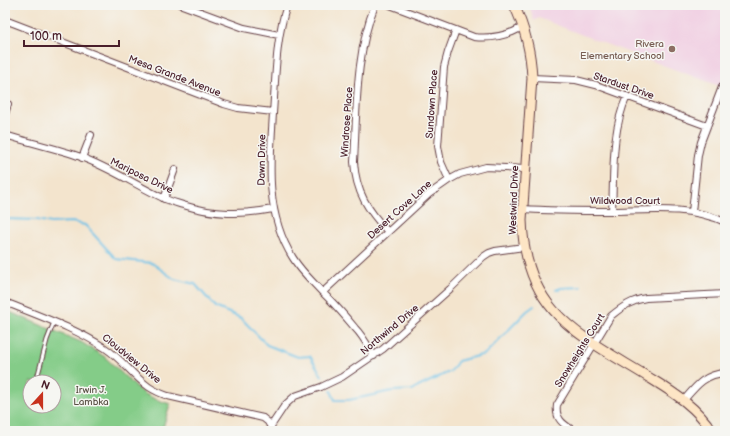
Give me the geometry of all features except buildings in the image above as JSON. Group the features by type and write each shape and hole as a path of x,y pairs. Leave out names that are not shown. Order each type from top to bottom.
{"main road":[{"name":"Westwind Drive","path":"514,5 523,27 530,52 532,78 522,210 524,247 531,274 552,310 569,327 684,400 694,409 712,431"}],"street":[{"path":"182,5 244,28 279,35"},
{"name":"Dawn Drive","path":"287,5 279,35 273,112 270,176 273,209 286,246 293,257 310,280 323,292 357,330 374,356"},
{"name":"Windrose Place","path":"375,5 368,27 360,63 354,173 361,194 373,215 388,232"},
{"path":"390,5 474,37 494,38 508,34 523,27"},
{"name":"Mesa Grande Avenue","path":"5,20 224,104 238,108 273,112"},
{"name":"Sundown Place","path":"449,180 441,162 438,146 444,67 456,30"},
{"name":"Stardust Drive","path":"532,78 576,80 596,85 707,126"},
{"path":"692,212 698,155 722,87"},
{"path":"612,211 616,132 621,109 627,96"},
{"path":"5,114 8,104"},
{"path":"82,158 91,135"},
{"name":"Mariposa Drive","path":"5,136 82,158 125,177 164,199 197,209 220,213 251,213 273,209"},
{"name":"Desert Cove Lane","path":"323,292 429,194 449,180 460,174 486,167 525,169"},
{"path":"164,199 175,169"},
{"name":"Wildwood Court","path":"522,210 677,210 710,216 725,222"},
{"name":"Northwind Drive","path":"272,428 285,405 296,396 321,387 342,377 374,356 483,257 495,251 524,247"},
{"name":"Snowheights Court","path":"574,431 562,424 559,420 556,410 557,405 611,316 623,306 635,300 646,298 725,294"},
{"name":"Cloudview Drive","path":"5,302 77,331 107,349 149,387 159,392 168,396 263,418 272,428"},
{"path":"684,400 705,378 716,374 725,373"}],"lane":[{"path":"38,374 47,340 54,322"}],"shaded area":[{"name":"Rivera Elementary School","path":"529,5 725,5 725,88 539,18 534,21"}],"green space":[{"name":"Irwin J. Lambka","path":"5,310 81,342 105,357 145,394 170,404 162,431 5,431"}],"waterway":[{"path":"5,219 37,220 51,223 72,222 85,225 116,259 152,263 174,279 195,284 215,307 241,318 267,345 298,357 310,356 322,376"},
{"path":"556,290 561,288 581,287"},
{"path":"331,391 335,400 349,400 392,391 412,390 451,371 458,361 485,354 527,311 534,306"}],"place":[{"name":"Rivera Elementary School","path":"672,49"}]}
